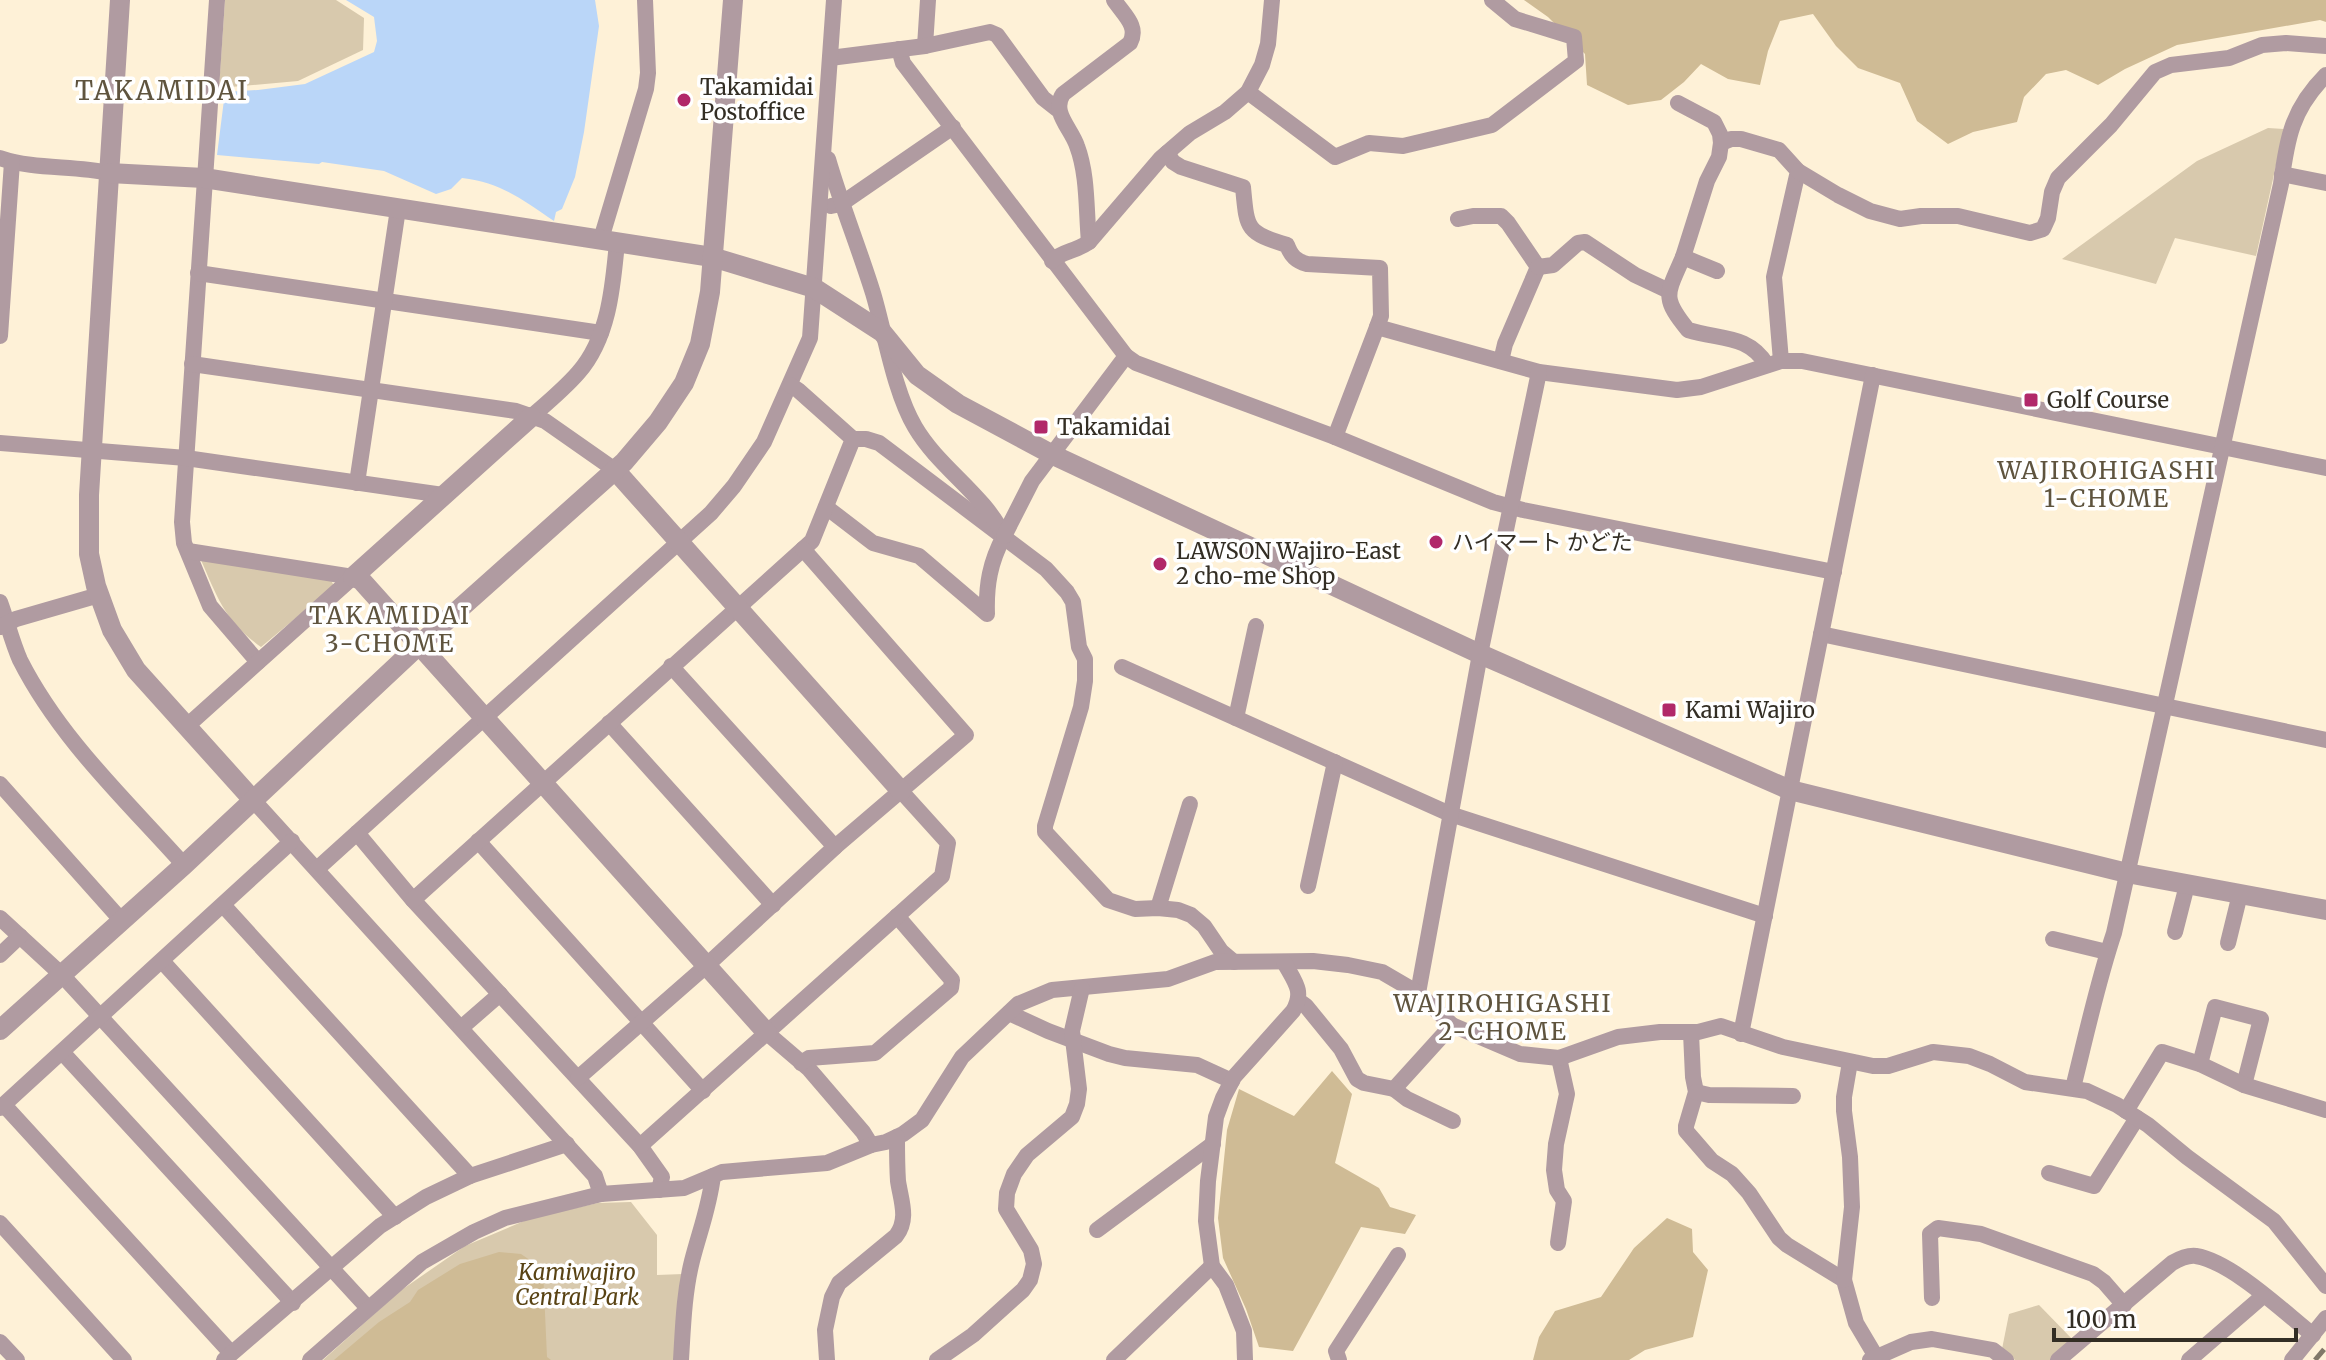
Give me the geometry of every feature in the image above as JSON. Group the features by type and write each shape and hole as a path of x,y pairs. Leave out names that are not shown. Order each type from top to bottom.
{"street":[{"path":"120,0 89,495 89,554 112,630 136,670 567,1144 595,1176 601,1194"},
{"path":"217,0 182,522 184,543 210,606 258,662"},
{"path":"187,726 531,417 579,372 592,353 601,333 613,288 609,240 646,89 645,0"},
{"path":"0,1030 184,865 419,645 615,470 658,422 684,383 700,344 710,292 733,0"},
{"path":"317,869 711,513 764,442 810,338 834,0"},
{"path":"925,46 928,0"},
{"path":"1057,109 1063,94 1130,43 1134,29 1114,0"},
{"path":"1052,261 1057,256 1078,251 1089,242 1167,153 1248,92 1262,65 1268,44 1272,0"},
{"path":"1248,92 1335,157 1369,143 1403,146 1492,125 1576,61 1574,37 1515,19 1492,0"},
{"path":"830,58 925,46 990,32 997,35 1043,98 1057,109 1072,133 1079,150 1089,242"},
{"path":"1721,143 1741,139 1779,150 1798,171 1870,211 1900,219 1958,216 2030,233 2043,229 2058,178 2111,125 2155,72 2171,65 2229,58 2262,45 2326,46"},
{"path":"899,49 903,63 1052,261 1126,356 1136,363 1335,437 1493,502 1834,572"},
{"path":"2073,1088 2095,993 2114,933 2223,447 2285,151 2295,117 2326,75"},
{"path":"1678,103 1714,122 1721,143 1719,157 1707,181 1669,291 1669,303 1688,330 1740,341 1774,363"},
{"path":"820,208 841,204 953,127"},
{"path":"824,145 873,294 901,394 914,425 931,450 996,520 1004,536"},
{"path":"1167,153 1181,167 1243,187 1245,214 1250,229 1260,236 1287,245 1297,261 1380,268 1381,316 1335,437"},
{"path":"0,336 6,160 21,165 204,178 712,257 814,288 882,332 917,375 958,404 1053,455 1480,654 1790,790 2127,873 2326,910"},
{"path":"1774,363 1774,277 1798,171"},
{"path":"2282,174 2326,183"},
{"path":"357,483 398,209"},
{"path":"1458,219 1501,216 1538,267"},
{"path":"1538,267 1553,265 1578,243 1585,242 1635,275 1669,291"},
{"path":"1683,257 1717,271"},
{"path":"1501,361 1505,344 1538,267"},
{"path":"198,273 601,333"},
{"path":"1377,327 1539,372 1677,390 1701,387 1774,363 1802,361 2326,468"},
{"path":"826,507 873,543 919,556 987,614 986,586 994,554 1032,481 1126,356"},
{"path":"192,364 516,411 545,421 615,470 948,843 942,876 640,1146"},
{"path":"1418,993 1480,654 1539,372"},
{"path":"1741,1034 1873,375"},
{"path":"790,385 853,439 879,443 1004,536 1046,569 1067,592 1073,602 1077,638 1085,659 1085,681 1081,707 1045,832 1108,900 1135,909 1178,910 1191,915 1234,962"},
{"path":"413,900 812,541 853,439"},
{"path":"0,443 186,458 443,495"},
{"path":"578,1078 835,847 966,735 803,549"},
{"path":"188,551 361,580 767,1033 809,1069 871,1145"},
{"path":"4,626 99,595"},
{"path":"0,602 4,626 40,696 73,742 184,865"},
{"path":"1236,718 1256,626"},
{"path":"1821,634 2326,740"},
{"path":"671,666 835,847"},
{"path":"1122,667 1450,814 1765,916"},
{"path":"609,723 773,905"},
{"path":"1308,886 1335,762"},
{"path":"0,784 122,921"},
{"path":"1158,908 1190,804"},
{"path":"357,833 413,900 640,1146 662,1177 659,1190"},
{"path":"292,841 2,1106 228,1357 380,1226 426,1197 470,1176 567,1144"},
{"path":"478,841 703,1091"},
{"path":"2175,932 2187,885"},
{"path":"2228,943 2240,894"},
{"path":"223,905 470,1176"},
{"path":"801,1063 809,1058 875,1053 951,988 952,980 897,916"},
{"path":"0,918 62,975 368,1308"},
{"path":"0,955 20,936"},
{"path":"2053,939 2107,952"},
{"path":"162,961 395,1217"},
{"path":"310,1360 422,1262 505,1218 601,1194 684,1188 722,1172 827,1163 897,1137 922,1120 962,1057 1018,1004 1029,998 1052,990 1168,979 1215,962 1313,961 1382,972 1418,993 1452,1025 1520,1054 1559,1058 1618,1037 1660,1032 1691,1033 1721,1026 1783,1047 1873,1066 1888,1066 1933,1052 1969,1056 2025,1082 2087,1091 2132,1115 2274,1221 2326,1286"},
{"path":"1245,1360 1244,1331 1226,1285 1212,1266 1206,1221 1213,1144 1216,1117 1232,1081 1299,1001 1299,991 1284,962"},
{"path":"937,1360 973,1335 1030,1280 1034,1264 1031,1250 1006,1209 1007,1193 1014,1174 1027,1155 1072,1117 1077,1104 1079,1089 1072,1031 1082,988"},
{"path":"461,1028 500,994"},
{"path":"1299,1001 1341,1049 1357,1079 1394,1089 1407,1099 1453,1121"},
{"path":"2200,1064 2215,1007 2261,1019 2244,1085"},
{"path":"1009,1013 1125,1058 1197,1065 1232,1081"},
{"path":"1394,1089 1452,1025"},
{"path":"1691,1033 1696,1092 1686,1131 1712,1161 1732,1174 1749,1193 1779,1238 1844,1280"},
{"path":"62,1052 293,1303"},
{"path":"2049,1173 2094,1186 2162,1052 2200,1064 2244,1085 2326,1110"},
{"path":"1558,1243 1564,1201 1557,1190 1554,1170 1556,1144 1567,1094 1559,1058"},
{"path":"1850,1062 1844,1111 1852,1207 1844,1280 1856,1323 1875,1359 1911,1342 1932,1339 1993,1350 2006,1360"},
{"path":"1696,1092 1709,1095 1793,1096"},
{"path":"827,1360 825,1330 832,1297 839,1283 902,1228 904,1215 897,1172 897,1137"},
{"path":"1097,1230 1213,1144"},
{"path":"681,1360 685,1297 692,1261 710,1205 713,1176"},
{"path":"0,1223 124,1360"},
{"path":"1932,1298 1930,1234 1938,1228 1981,1234 2093,1274 2124,1305"},
{"path":"1339,1360 1336,1351 1398,1255"},
{"path":"2058,1360 2172,1263 2195,1256 2228,1269 2313,1335"},
{"path":"1114,1360 1212,1266"},
{"path":"2189,1360 2263,1296"},
{"path":"2292,1360 2326,1318"},
{"path":"0,1342 17,1360"}],"green space":[{"path":"225,0 336,0 364,18 363,50 298,81 219,88"},
{"path":"2268,128 2284,129 2256,256 2175,238 2156,284 2062,259 2197,161"},
{"path":"201,560 331,580 334,586 261,647 231,618"},
{"name":"Kamiwajiro Central Park","path":"631,1202 657,1235 657,1275 683,1274 674,1360 323,1360 400,1291 465,1246 531,1218 598,1203"},
{"path":"2039,1305 2075,1342 2053,1360 2015,1360 2002,1349 2009,1314"}],"shaded area":[{"path":"1524,0 2326,0 2326,22 2320,20 2177,45 2098,85 2066,70 2046,74 2024,97 2017,122 1973,132 1948,144 1917,121 1900,83 1858,68 1836,46 1813,14 1780,21 1768,51 1760,85 1728,79 1701,64 1661,100 1628,105 1587,85 1585,54 1548,17"},
{"path":"1332,1071 1352,1094 1335,1163 1379,1188 1390,1207 1416,1215 1405,1234 1361,1227 1293,1351 1259,1347 1223,1258 1218,1218 1227,1130 1239,1089 1294,1116"},
{"path":"1667,1218 1692,1229 1693,1252 1708,1270 1693,1337 1645,1350 1629,1360 1533,1360 1539,1337 1555,1311 1601,1297 1634,1248"},
{"path":"499,1252 521,1254 543,1269 547,1357 551,1360 334,1360 379,1322 410,1302 418,1290 460,1264"}],"water":[{"path":"346,0 595,0 599,26 584,132 575,177 554,221 511,193 476,180 462,178 451,189 436,194 384,171 322,162 217,155 225,92 305,84 374,52 377,41 374,17"}],"railway":[{"path":"2315,1360 2326,1347"}],"place":[{"name":"Takamidai Postoffice","path":"684,100"},
{"name":"Golf Course","path":"2031,400"},
{"name":"Takamidai","path":"1041,427"},
{"name":"ハイマート かどた","path":"1436,542"},
{"name":"LAWSON Wajiro-East 2 cho-me Shop","path":"1160,564"},
{"name":"Kami Wajiro","path":"1669,710"}],"district":[{"name":"TAKAMIDAI","path":"162,90"},
{"name":"WAJIROHIGASHI 1-CHOME","path":"2107,484"},
{"name":"TAKAMIDAI 3-CHOME","path":"390,629"},
{"name":"WAJIROHIGASHI 2-CHOME","path":"1503,1017"}]}
